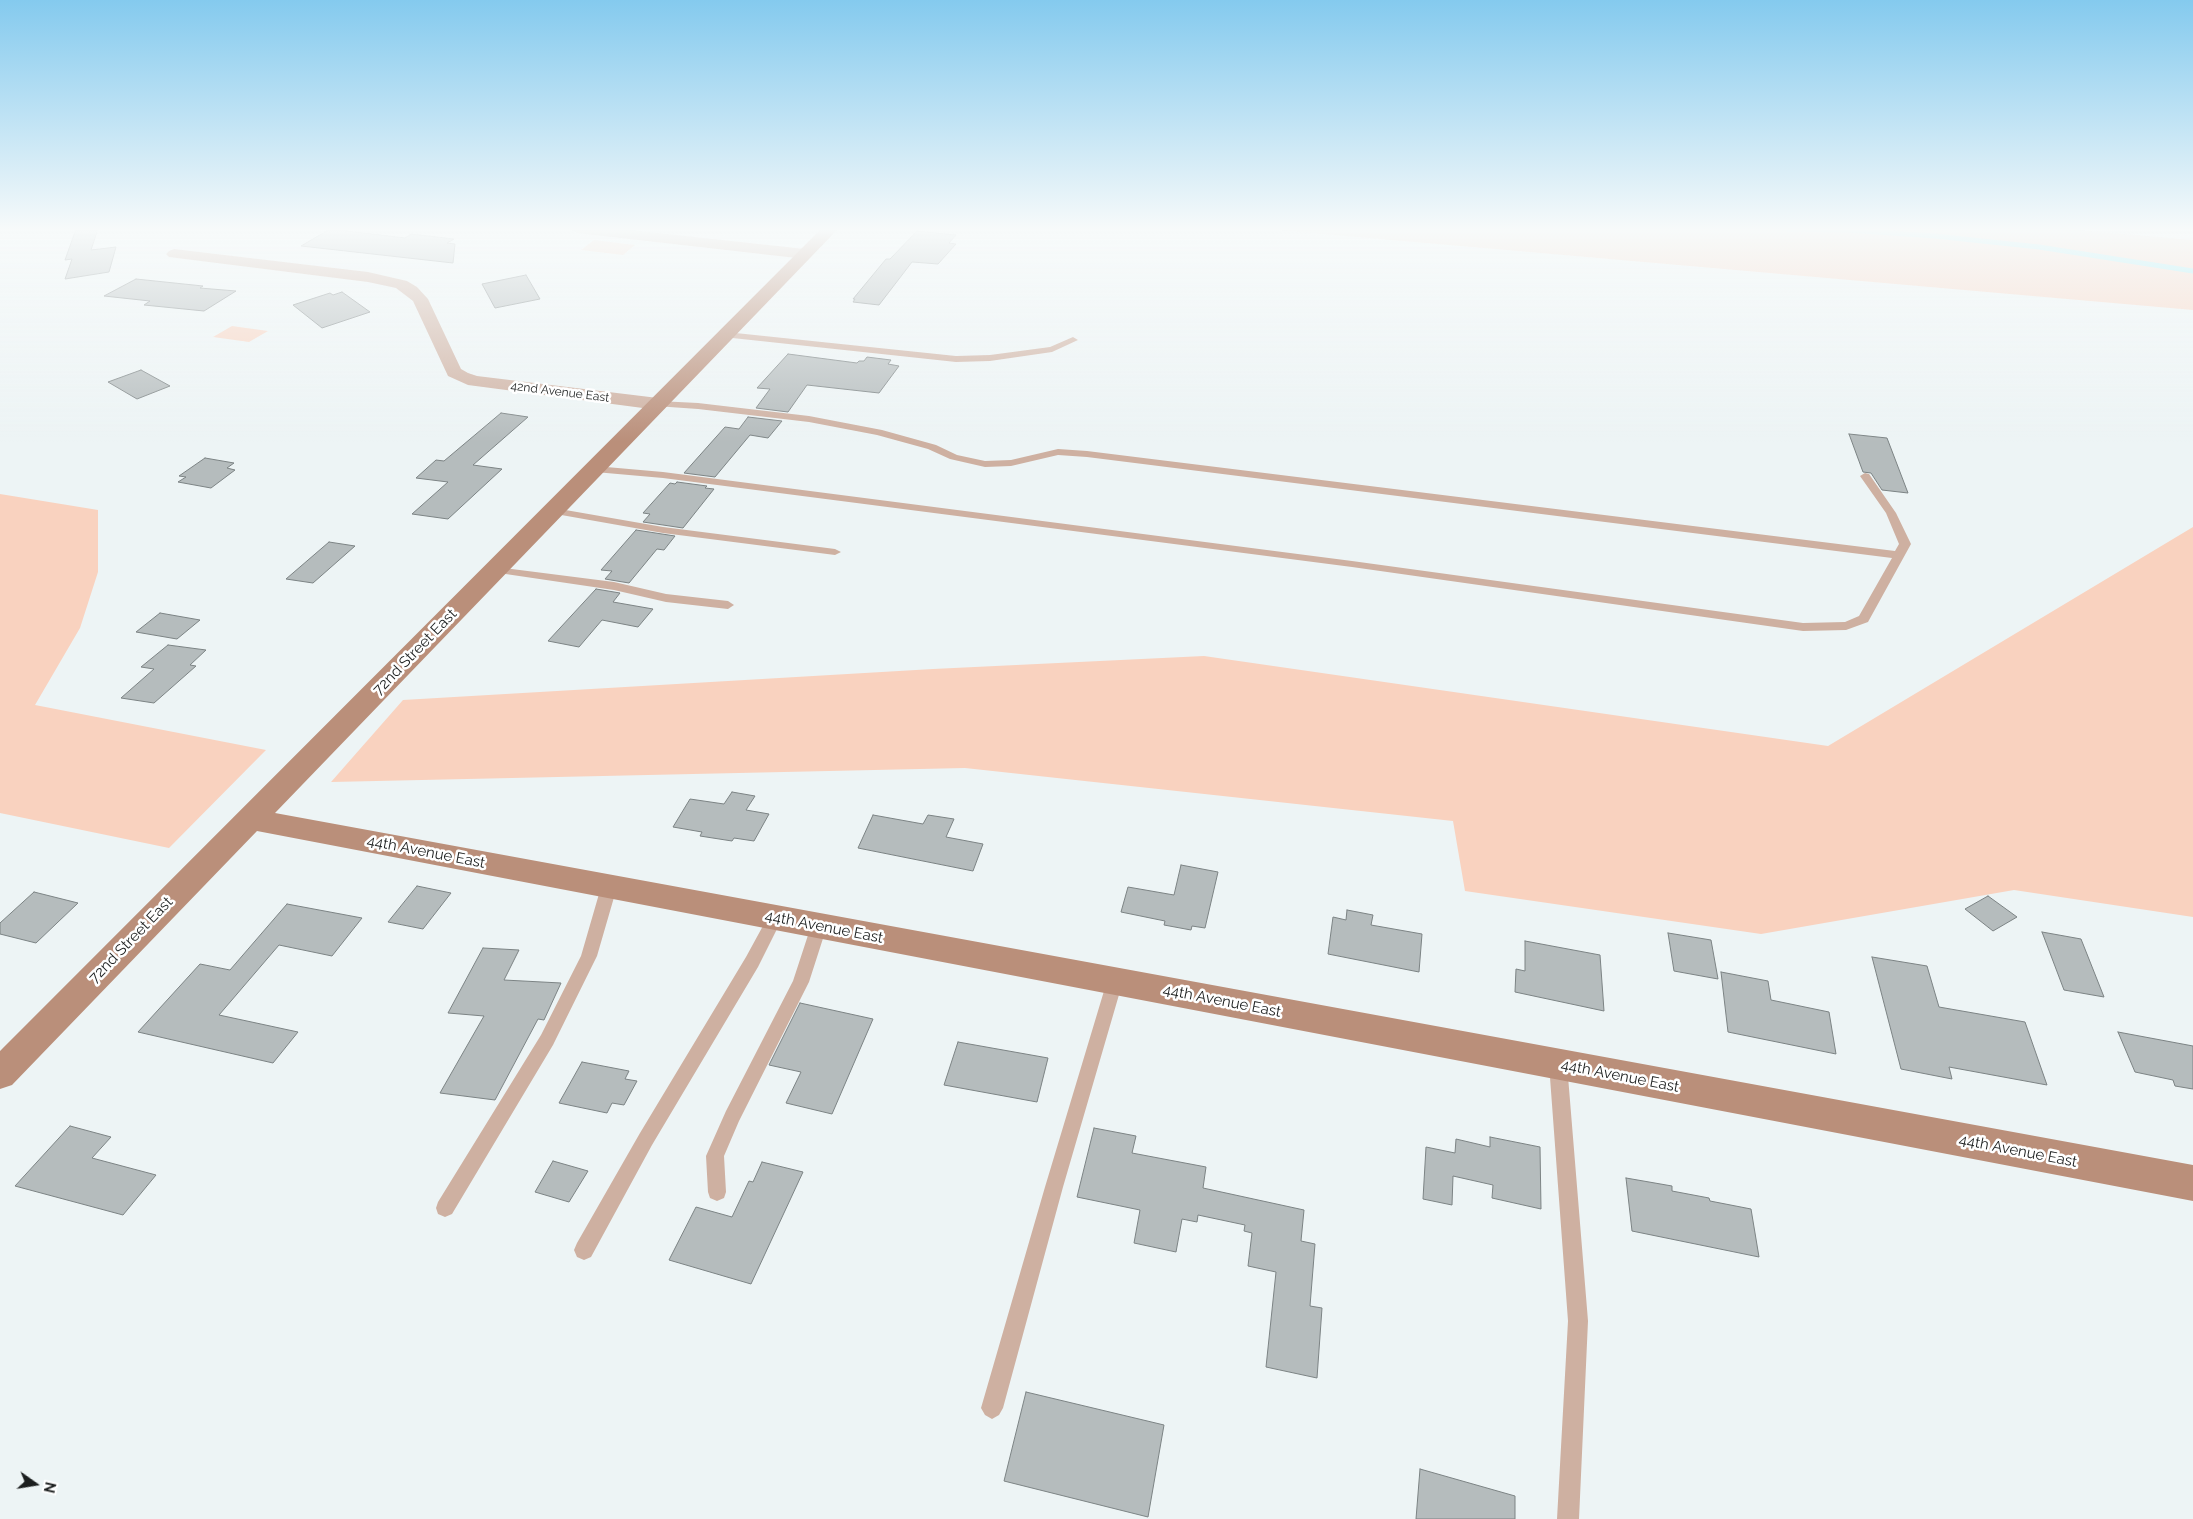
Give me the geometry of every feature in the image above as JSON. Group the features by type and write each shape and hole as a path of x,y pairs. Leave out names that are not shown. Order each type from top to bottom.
{"main road":[{"name":"72nd Street East","path":"0,1074 761,300"},
{"name":"44th Avenue East","path":"251,819 2193,1184"}],"street":[{"name":"42nd Avenue East","path":"420,300 454,372 462,377 474,381 658,404"}],"lane":[{"path":"726,335 956,359 990,358 1052,349 1074,340"},
{"path":"658,404 707,407 809,419 878,432 932,448 954,457 985,464 1011,463 1058,452 1087,454 1899,555"},
{"path":"595,469 663,475 1352,564 1803,627 1846,626 1864,618 1905,544 1891,513 1865,476"},
{"path":"554,511 663,530 835,552"},
{"path":"496,570 571,578 666,598 728,605"},
{"path":"445,1208 547,1040 589,956 609,887"},
{"path":"584,1250 646,1139 752,962 775,917"},
{"path":"717,1192 715,1156 732,1117 801,982 819,926"},
{"path":"992,1408 1054,1187 1115,981"},
{"path":"1558,1064 1578,1321 1568,1519"}],"shaded area":[{"path":"2077,300 2193,300 2193,310"},
{"path":"232,326 268,331 249,342 213,337"},
{"path":"0,494 98,510 98,572 80,628 35,705 266,750 169,848 0,813"},
{"path":"2193,527 2193,917 2014,890 1761,934 1465,891 1453,821 965,768 331,782 403,700 933,669 1204,656 1828,746"}],"building":[{"path":"140,300 222,300 204,311 144,305 150,301"},
{"path":"309,300 353,300 370,312 322,328 293,305"},
{"path":"491,300 536,300 495,308"},
{"path":"854,300 883,300 879,305 853,302"},
{"path":"788,354 857,363 864,361 867,357 891,360 888,364 899,366 879,393 807,385 788,412 756,408 770,389 757,388"},
{"path":"141,370 170,386 137,399 108,382"},
{"path":"501,413 528,417 473,465 502,469 448,519 412,514 448,482 416,478 436,460 444,461"},
{"path":"748,417 782,421 768,438 750,435 715,477 684,473 725,427 739,429"},
{"path":"1849,434 1887,438 1908,493 1882,490 1871,473 1863,472"},
{"path":"205,458 234,463 227,468 235,470 211,488 178,482 186,477 179,476"},
{"path":"677,482 707,486 705,488 714,489 683,528 643,522 650,514 643,513 670,483 675,484"},
{"path":"636,530 675,536 664,550 657,549 629,583 605,579 612,571 601,570"},
{"path":"329,542 355,546 313,583 286,579"},
{"path":"596,589 620,593 613,602 653,609 638,627 602,620 579,647 548,641"},
{"path":"160,613 200,620 177,639 136,632"},
{"path":"168,645 206,650 190,665 196,666 154,703 121,698 154,669 141,667"},
{"path":"732,792 755,796 746,810 769,814 754,841 734,838 732,841 700,836 702,832 673,827 690,799 724,804"},
{"path":"873,815 923,824 928,815 954,819 946,837 983,844 973,871 858,848"},
{"path":"1181,865 1218,872 1205,928 1192,926 1191,930 1164,925 1165,921 1121,912 1128,887 1174,895"},
{"path":"417,886 451,893 423,929 388,922"},
{"path":"34,892 78,903 36,943 0,934 0,923"},
{"path":"1988,896 2017,917 1993,931 1965,909"},
{"path":"287,904 362,918 332,956 279,945 219,1015 298,1032 273,1063 138,1032 200,964 230,970"},
{"path":"1347,910 1373,915 1371,925 1422,934 1419,972 1328,954 1333,917 1346,920"},
{"path":"2042,932 2081,939 2104,997 2064,990"},
{"path":"1668,933 1711,940 1718,979 1674,971"},
{"path":"1525,941 1600,955 1604,1011 1515,992 1516,969 1525,971"},
{"path":"483,948 519,950 504,980 561,983 544,1020 538,1019 495,1100 440,1093 484,1016 448,1013"},
{"path":"1872,957 1927,966 1939,1007 2025,1022 2047,1085 1949,1067 1952,1079 1901,1069"},
{"path":"1721,972 1768,981 1771,1000 1829,1012 1836,1054 1728,1032"},
{"path":"800,1003 873,1019 832,1114 786,1103 801,1072 769,1065"},
{"path":"2118,1032 2193,1046 2193,1089 2175,1086 2173,1080 2135,1072"},
{"path":"958,1042 1048,1058 1037,1102 944,1085"},
{"path":"582,1062 629,1071 625,1079 637,1081 624,1105 612,1103 607,1113 559,1103"},
{"path":"70,1126 111,1137 92,1158 156,1175 123,1215 15,1186"},
{"path":"1094,1128 1136,1136 1132,1153 1206,1167 1203,1188 1304,1210 1301,1241 1315,1244 1310,1306 1322,1308 1317,1378 1266,1367 1276,1272 1248,1266 1252,1233 1244,1231 1245,1225 1198,1215 1197,1222 1182,1219 1176,1252 1134,1243 1140,1210 1077,1197"},
{"path":"1490,1137 1540,1147 1541,1209 1492,1198 1493,1185 1453,1176 1452,1205 1423,1199 1426,1147 1455,1153 1456,1139 1490,1147"},
{"path":"553,1161 588,1171 569,1202 535,1192"},
{"path":"762,1162 803,1172 751,1284 669,1260 696,1207 732,1217 749,1181 753,1182"},
{"path":"1626,1178 1672,1186 1672,1191 1751,1209 1759,1257 1632,1231"},
{"path":"1026,1392 1164,1425 1148,1517 1004,1481"},
{"path":"1420,1469 1515,1496 1515,1519 1416,1519"}]}
